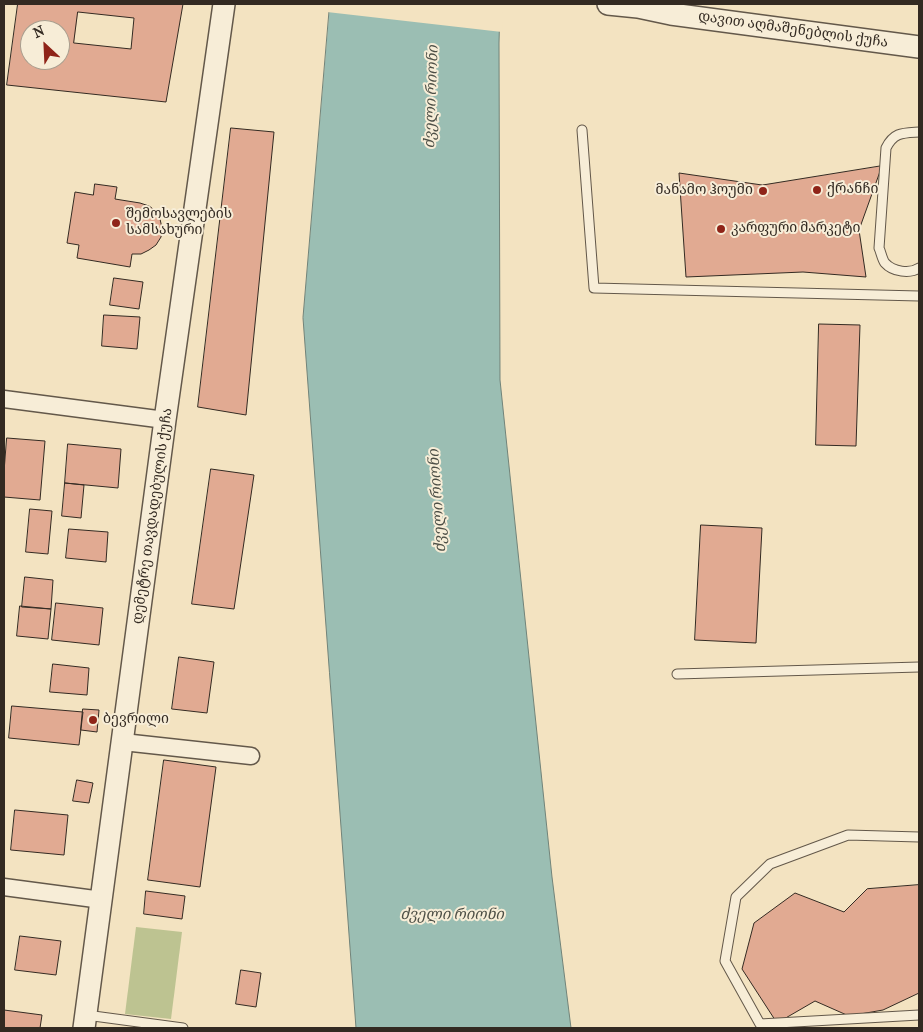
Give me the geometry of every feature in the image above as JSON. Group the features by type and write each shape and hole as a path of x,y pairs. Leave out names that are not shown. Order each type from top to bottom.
{"street":[{"name":"დემეტრე თავდადებულის ქუჩა","path":"85,1022 165,420 224,4"},
{"name":"დავით აღმაშენებლის ქუჩა","path":"608,4 919,47"},
{"path":"4,399 165,420"},
{"path":"123,742 251,756"},
{"path":"4,887 102,900"}],"lane":[{"path":"582,130 594,288 919,296"},
{"path":"919,132 904,132 891,138 886,148 879,248 885,263 897,270 901,272 915,271 919,268"},
{"path":"677,674 919,667"},
{"path":"919,837 848,835 770,864 736,897 725,962 760,1024 919,1015"},
{"path":"85,1022 182,1028"}],"green space":[{"path":"136,927 182,932 171,1019 125,1014"}],"water":[{"name":"ძველი რიონი","path":"330,4 500,4 500,380 552,877 571,1028 356,1028 303,318"}],"pier":[{"path":"327,4 503,4 502,32 327,12"}],"building":[{"path":"18,4 183,4 166,102 7,85","holes":["78,12 134,18 131,49 74,43"]},
{"path":"231,128 274,132 246,415 198,407"},
{"path":"882,166 859,230 866,277 803,272 686,277 679,173 762,185"},
{"name":"შემოსავლების სამსახური","path":"95,184 117,187 115,199 149,206 156,211 160,219 161,237 156,245 141,254 132,254 130,267 77,258 79,245 67,243 75,192 93,195"},
{"path":"114,278 143,282 139,309 110,305"},
{"path":"104,315 140,317 137,349 102,346"},
{"path":"819,324 860,325 856,446 816,445"},
{"path":"7,438 45,441 40,500 4,497"},
{"path":"68,444 121,449 118,488 65,483"},
{"path":"211,469 254,475 234,609 192,604"},
{"path":"65,483 84,485 81,518 62,516"},
{"path":"30,509 52,511 48,554 26,552"},
{"path":"701,525 762,528 756,643 695,640"},
{"path":"69,529 108,532 106,562 66,558"},
{"path":"25,577 53,580 51,609 22,607"},
{"path":"56,603 103,608 99,645 52,640"},
{"path":"20,606 51,609 48,639 17,636"},
{"path":"179,657 214,662 207,713 172,709"},
{"path":"53,664 89,668 87,695 50,692"},
{"path":"12,706 83,712 79,745 9,738"},
{"path":"83,709 99,710 97,732 81,730"},
{"path":"164,760 216,767 200,887 148,880"},
{"path":"77,780 93,783 89,803 73,801"},
{"path":"15,810 68,815 64,855 11,850"},
{"path":"919,885 919,993 883,1010 849,1016 815,1001 777,1023 742,969 754,923 795,893 844,912 867,889"},
{"path":"146,891 185,896 182,919 144,914"},
{"path":"20,936 61,941 56,975 15,970"},
{"path":"241,970 261,973 256,1007 236,1004"},
{"path":"4,1010 42,1015 40,1028 4,1028"}],"place":[{"name":"ქრანჩი","path":"817,190"},
{"name":"მანამო ჰოუმი","path":"763,191"},
{"name":"შემოსავლების სამსახური","path":"116,223"},
{"name":"კარფური მარკეტი","path":"721,229"},
{"name":"ბევრილი","path":"93,720"}]}
